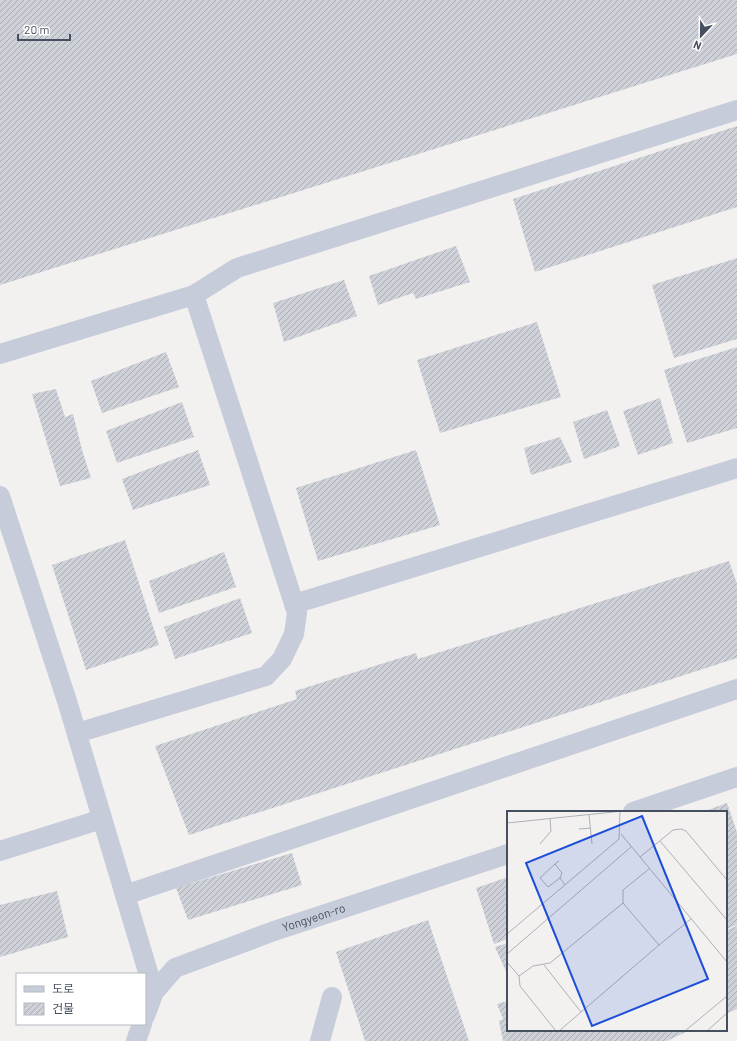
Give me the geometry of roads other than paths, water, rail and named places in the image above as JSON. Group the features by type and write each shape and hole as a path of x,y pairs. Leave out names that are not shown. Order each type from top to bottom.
{"lane":[{"path":"0,354 194,295 237,268 737,110"},
{"path":"76,733 266,676 282,659 294,634 297,613 194,295"},
{"path":"294,604 737,468"},
{"path":"0,496 67,701 154,992"},
{"path":"125,895 737,689"},
{"path":"636,811 737,777"},
{"path":"0,851 102,819"},
{"name":"Yongyeon-ro","path":"146,1013 154,992 175,968 281,929 507,854"},
{"path":"320,1041 332,997"},
{"path":"136,1041 142,1025"}]}
